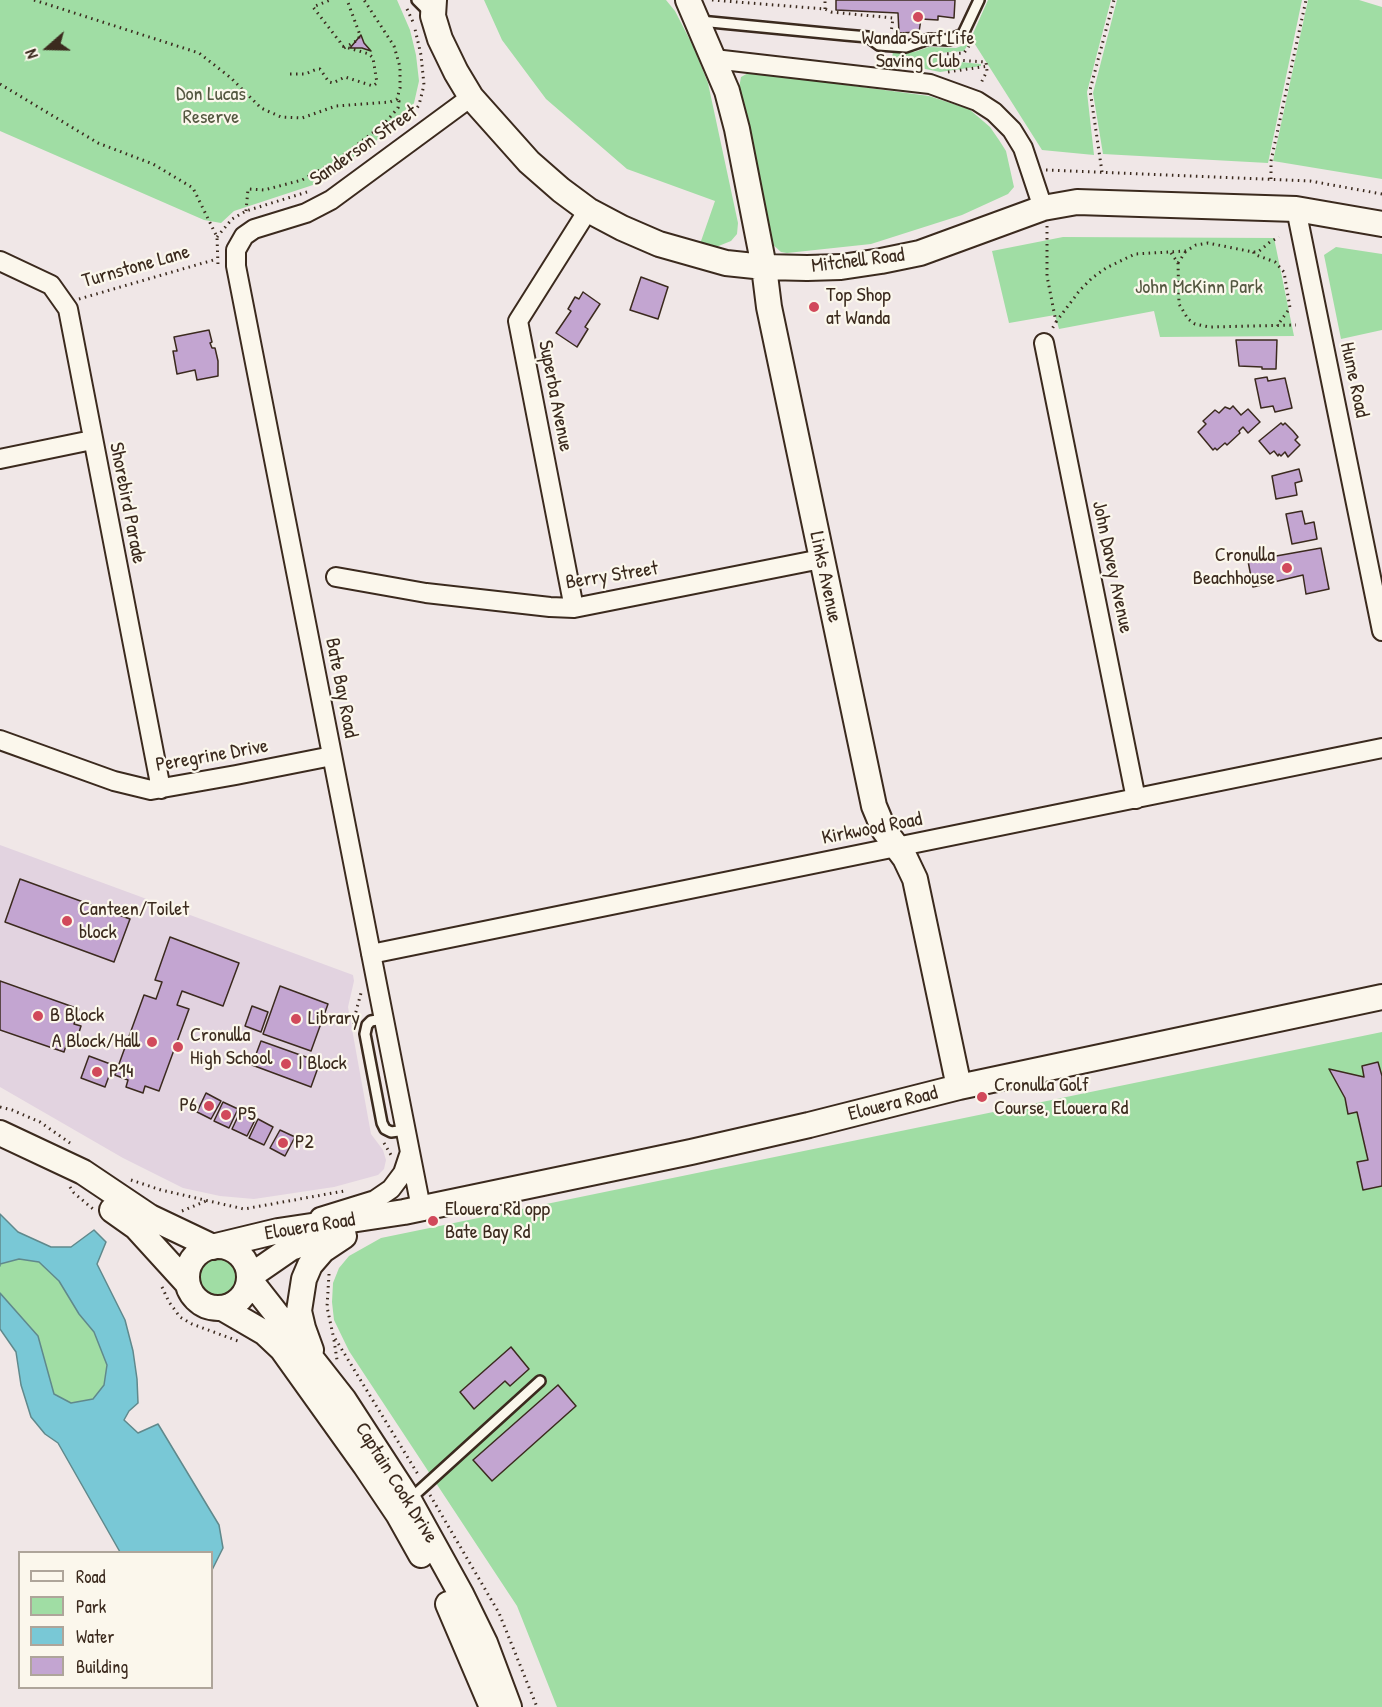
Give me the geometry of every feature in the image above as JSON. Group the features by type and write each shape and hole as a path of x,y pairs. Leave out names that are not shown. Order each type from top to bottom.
{"street":[{"name":"Mitchell Road","path":"428,6 440,39 471,97 529,162 561,190 588,210 622,228 688,254 726,263 764,267 829,267 881,261 920,253 1043,208 1061,204 1094,202 1296,209 1382,224"},
{"name":"Links Avenue","path":"693,10 728,91 737,129 764,267 769,307 874,806 884,830 911,867 915,879 959,1088"},
{"path":"714,59 930,84 977,101 994,112 1012,130 1023,148 1043,208"},
{"name":"Sanderson Street","path":"244,236 254,229 306,213 331,200 471,97"},
{"name":"Hume Road","path":"1296,209 1382,631"},
{"name":"Superba Avenue","path":"574,608 518,321 588,210"},
{"name":"Bate Bay Road","path":"244,236 236,250 236,266 410,1151 412,1210"},
{"path":"0,261 51,285 63,300"},
{"name":"Shorebird Parade","path":"63,300 68,309 161,789"},
{"name":"John Davey Avenue","path":"1044,343 1136,800"},
{"path":"0,459 92,441"},
{"name":"Berry Street","path":"336,577 426,592 574,608 821,560"},
{"name":"Peregrine Drive","path":"0,740 114,782 151,790 332,756"},
{"name":"Kirkwood Road","path":"371,954 1136,800 1382,748"},
{"name":"Elouera Road","path":"215,1247 278,1231 412,1210 702,1150 959,1088 1382,997"},
{"path":"0,1133 83,1172 163,1224 215,1247 229,1249 240,1256 247,1268 249,1278 241,1299 222,1308 206,1306 198,1301 191,1293 187,1283 136,1227 80,1187 52,1158"},
{"path":"278,1231 375,1200 391,1189 403,1173 410,1151"},
{"name":"Elouera Road","path":"249,1278 291,1248 412,1210"},
{"path":"319,1366 303,1328 299,1311 304,1280 310,1265 323,1250 358,1228"},
{"path":"187,1283 189,1267 194,1257 203,1250 215,1247"},
{"name":"Captain Cook Drive","path":"249,1278 344,1400 409,1500 480,1634 509,1707"},
{"name":"Captain Cook Drive","path":"222,1308 265,1333 282,1349 365,1465 398,1514 446,1599 492,1707"}],"lane":[{"path":"693,10 867,38 879,45 906,47 929,39 949,40 963,34 979,0"},
{"path":"409,1500 540,1381"}],"path":[{"path":"34,0 199,52 231,78 261,108 281,117 302,118 336,106 390,102 397,99"},
{"path":"290,74 306,74 320,69 329,82 333,83 345,77 373,86 376,83 373,58 369,54 344,48 313,7 330,0"},
{"path":"344,48 357,40 360,35 346,0"},
{"path":"246,211 248,189 264,190 302,180 333,163 383,125 398,108 400,67 394,46 364,0"},
{"path":"712,0 825,9 831,12 893,18 890,46"},
{"path":"825,0 825,9"},
{"path":"1102,172 1090,90 1114,0"},
{"path":"1271,179 1271,161 1306,0"},
{"path":"405,4 413,23 421,56 424,85 419,105 405,125"},
{"path":"963,34 972,40 964,53 941,54 940,59 986,62 988,66"},
{"path":"939,76 948,72 988,66"},
{"path":"978,89 988,66"},
{"path":"0,84 98,142 153,164 193,188 217,237 232,219 246,211 309,191"},
{"path":"1046,170 1310,181 1382,194"},
{"path":"1043,208 1048,232 1047,276 1056,322"},
{"path":"1044,343 1056,322 1080,290 1106,268 1135,254 1186,251 1196,245 1208,243 1258,252 1279,237"},
{"path":"1178,263 1186,251"},
{"path":"1253,252 1275,262 1284,272 1290,308 1277,326"},
{"path":"1171,253 1178,263 1179,304 1188,319 1195,324 1209,327 1296,325"},
{"name":"Turnstone Lane","path":"63,300 81,299 217,259"},
{"path":"354,1029 354,1019 362,991"},
{"path":"0,1107 40,1122 75,1146"},
{"path":"379,1136 391,1152 393,1164"},
{"path":"125,1178 161,1190 244,1209 347,1190"},
{"path":"178,1213 206,1200"},
{"path":"328,1276 332,1265"}],"shaded area":[{"name":"Cronulla High School","path":"0,845 353,975 354,981 348,1007 371,1134 383,1150 386,1160 384,1169 378,1175 334,1187 254,1199 220,1196 183,1188 123,1158 0,1087"}],"green space":[{"name":"Don Lucas Reserve","path":"0,0 397,0 410,30 419,81 414,103 402,122 316,184 234,211 221,223 204,220 0,131"},
{"path":"484,0 666,0 675,11 693,46 708,83 738,223 737,234 731,241 716,247 700,244 715,201 627,169 546,99 502,40"},
{"path":"988,0 1111,0 1087,92 1094,155 1042,150 971,38"},
{"path":"1117,0 1302,0 1268,163 1103,154 1093,93"},
{"path":"1308,0 1359,0 1382,7 1382,179 1273,161"},
{"path":"969,40 964,51 938,53 938,60 981,64 981,66 940,72 892,62 893,49 914,52 929,47 956,48"},
{"path":"750,72 929,96 969,109 990,127 1006,151 1014,187 1008,194 962,215 871,244 781,252 771,243 768,234 739,88 741,77"},
{"name":"John McKinn Park","path":"1063,237 1274,238 1294,336 1160,337 1154,311 1059,329 1055,315 1009,323 992,251"},
{"path":"1336,247 1382,254 1382,330 1341,339 1324,255"},
{"path":"1382,1032 1382,1707 557,1707 517,1606 349,1351 334,1320 333,1283 339,1268 349,1256 381,1238"},
{"path":"216,1254 232,1261 239,1277 232,1293 216,1300 200,1293 193,1277 200,1261"},
{"path":"19,1259 39,1262 59,1281 79,1314 94,1332 107,1365 104,1385 93,1399 71,1403 54,1394 38,1336 0,1293 0,1264"}],"water":[{"path":"0,1214 18,1232 51,1247 71,1247 94,1230 106,1242 97,1264 125,1320 137,1379 138,1403 129,1411 124,1420 138,1433 158,1424 219,1525 223,1548 213,1568 213,1551 119,1551 58,1443 45,1434 31,1417 21,1385 16,1352 0,1329 0,1293 38,1336 54,1394 71,1403 93,1399 104,1385 107,1365 94,1332 79,1314 59,1281 39,1262 19,1259 0,1264"}],"building":[{"name":"Wanda Surf Life Saving Club","path":"836,0 955,0 954,18 938,16 938,20 921,19 919,32 899,33 898,13 836,10"},
{"path":"361,35 364,43 371,51 350,48"},
{"path":"641,277 668,287 658,319 630,310"},
{"path":"583,292 600,304 585,327 588,329 577,347 556,333 571,311 568,309 575,297 579,299"},
{"path":"209,330 212,342 210,343 212,348 215,348 218,361 218,376 197,380 195,370 177,374 173,351 177,351 174,337"},
{"path":"1236,340 1277,340 1276,369 1239,366"},
{"path":"1267,377 1268,381 1285,378 1292,408 1275,412 1273,406 1261,408 1255,379"},
{"path":"1233,406 1241,415 1248,409 1260,422 1248,433 1243,427 1227,445 1225,443 1217,450 1215,448 1213,450 1198,432 1206,424 1203,421 1215,410 1219,413 1225,407 1230,409"},
{"path":"1281,423 1283,425 1285,423 1293,431 1298,437 1295,440 1300,445 1288,457 1285,452 1281,456 1274,451 1270,454 1259,441"},
{"path":"1299,469 1302,481 1295,483 1297,495 1276,499 1272,476"},
{"path":"1302,511 1305,524 1314,522 1317,539 1292,544 1286,514"},
{"name":"Cronulla Beachhouse","path":"1321,548 1329,589 1306,594 1303,575 1253,587 1248,561"},
{"name":"Canteen/Toilet block","path":"20,879 130,919 114,962 5,922"},
{"name":"A Block/Hall","path":"170,937 239,963 223,1006 182,991 177,1005 189,1009 159,1091 145,1086 143,1093 126,1087 128,1080 115,1075 144,995 156,999 162,982 155,980"},
{"name":"B Block","path":"0,981 79,1009 74,1024 81,1026 76,1042 68,1039 64,1052 0,1030"},
{"name":"Library","path":"280,986 328,1004 311,1051 263,1034"},
{"path":"252,1006 268,1012 261,1032 245,1026"},
{"name":"I Block","path":"261,1041 320,1062 311,1087 252,1065"},
{"name":"P14","path":"89,1056 113,1065 105,1087 81,1078"},
{"path":"1378,1062 1382,1076 1382,1186 1363,1190 1357,1162 1368,1160 1357,1112 1348,1114 1345,1098 1329,1069 1364,1077 1362,1066"},
{"name":"P6","path":"206,1093 221,1101 211,1119 197,1112"},
{"name":"P5","path":"223,1102 238,1109 229,1128 214,1121"},
{"path":"241,1110 256,1118 247,1136 232,1129"},
{"path":"258,1119 273,1127 264,1145 249,1138"},
{"name":"P2","path":"280,1130 295,1137 285,1156 270,1148"},
{"path":"511,1347 529,1369 510,1386 505,1381 474,1409 460,1392"},
{"path":"558,1385 576,1406 492,1481 473,1460"}],"place":[{"name":"Wanda Surf Life Saving Club","path":"918,17"},
{"name":"Top Shop at Wanda","path":"814,307"},
{"name":"Cronulla Beachhouse","path":"1287,568"},
{"name":"Canteen/Toilet block","path":"67,921"},
{"name":"B Block","path":"38,1016"},
{"name":"Library","path":"296,1019"},
{"name":"A Block/Hall","path":"152,1042"},
{"name":"Cronulla High School","path":"178,1047"},
{"name":"I Block","path":"286,1064"},
{"name":"P14","path":"97,1072"},
{"name":"Cronulla Golf Course, Elouera Rd","path":"982,1097"},
{"name":"P6","path":"209,1106"},
{"name":"P5","path":"226,1115"},
{"name":"P2","path":"283,1143"},
{"name":"Elouera Rd opp Bate Bay Rd","path":"433,1221"}]}
